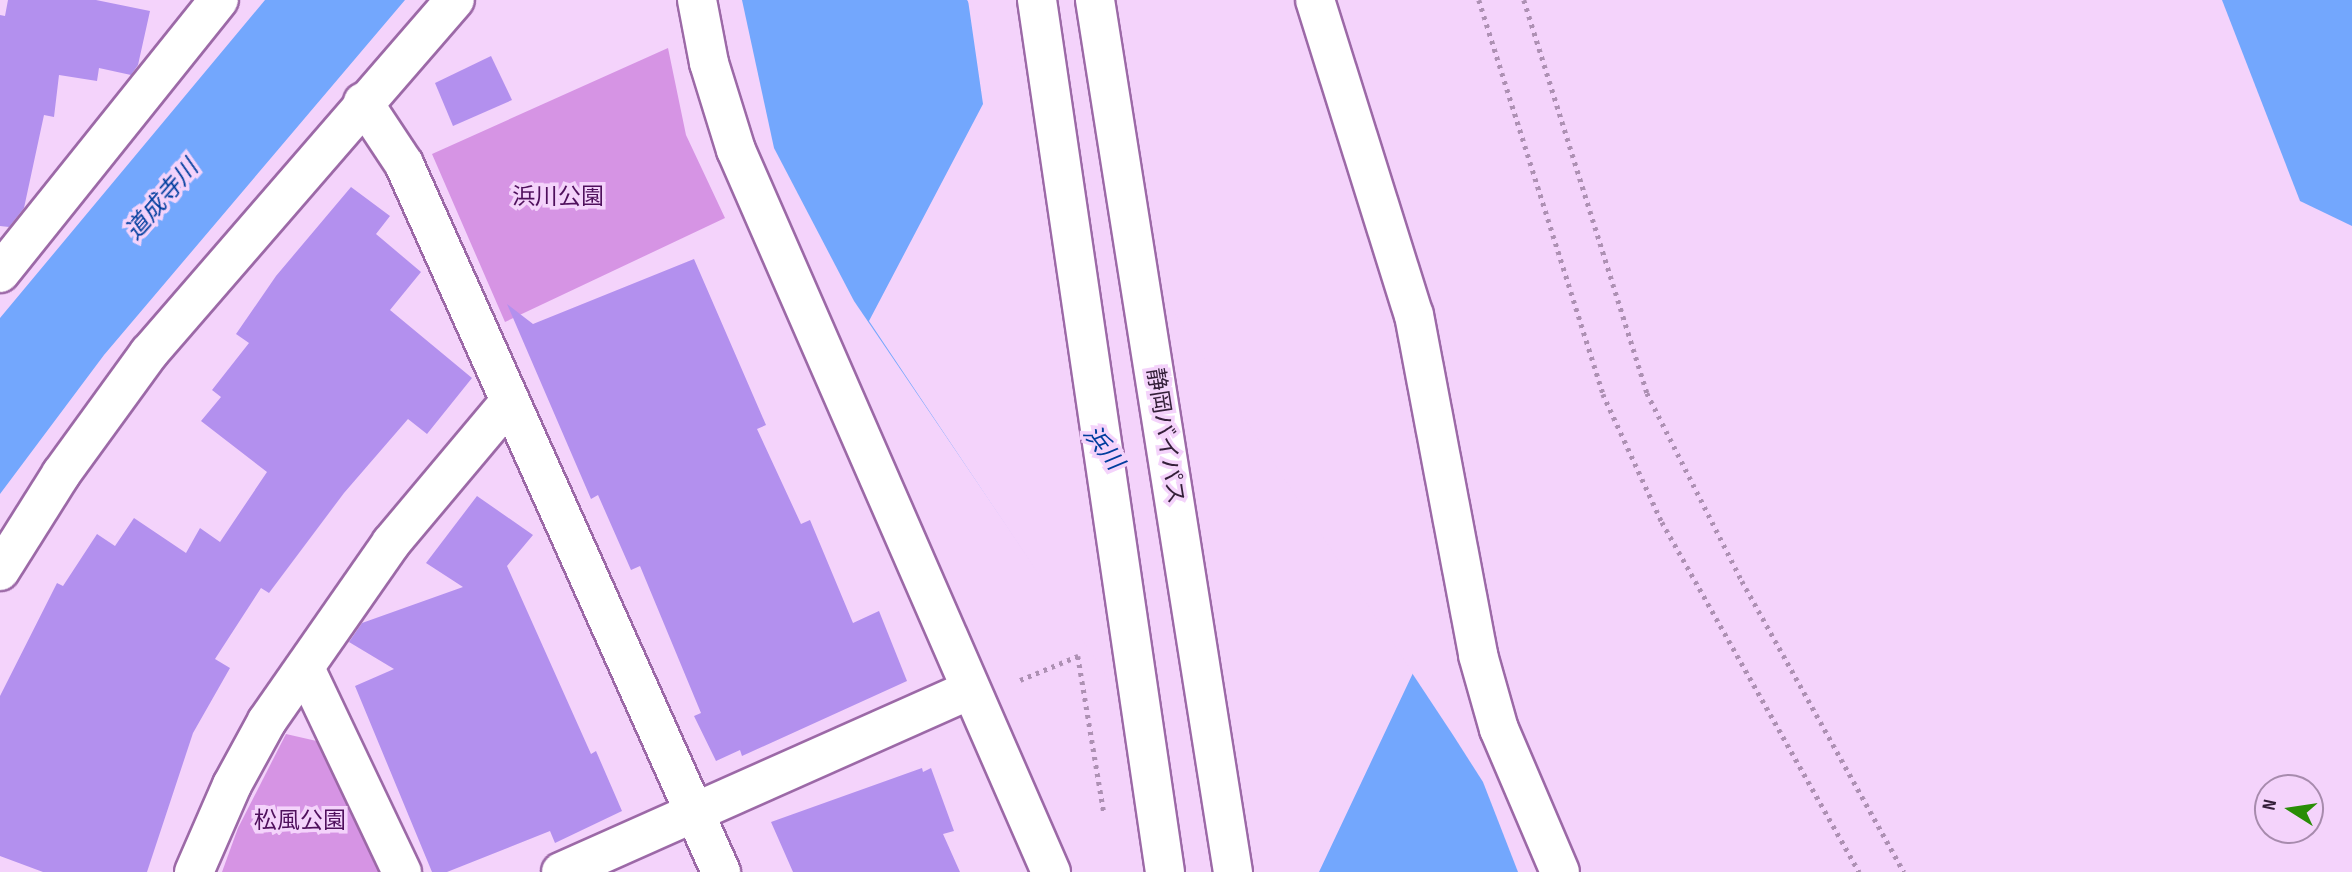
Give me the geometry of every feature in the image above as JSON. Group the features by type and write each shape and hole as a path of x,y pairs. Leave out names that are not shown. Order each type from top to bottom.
{"main road":[{"path":"0,273 219,0"},
{"path":"0,570 61,474 149,353 363,102 455,0"},
{"path":"697,0 709,63 736,150 971,695 1051,872"},
{"path":"1037,0 1165,872"},
{"name":"静岡バイパス","path":"1095,0 1232,868"},
{"path":"1315,0 1414,316 1478,656 1499,729 1560,872"},
{"path":"363,102 404,164 692,813 721,872"},
{"path":"194,872 237,774 267,721 391,543 510,401"},
{"path":"305,668 402,872"},
{"path":"561,872 692,813 971,695"}],"path":[{"path":"1479,0 1603,394 1662,522 1859,872"},
{"path":"1524,0 1647,393 1742,581 1904,872"},
{"path":"971,695 1078,656 1104,818"}],"green space":[{"name":"浜川公園","path":"668,48 686,135 725,218 505,322 432,154"},
{"name":"松風公園","path":"286,734 321,742 382,872 222,872 238,828"}],"water":[{"name":"道成寺川","path":"265,0 405,0 104,355 0,494 0,318"},
{"name":"浜川","path":"742,0 967,0 1483,782 1518,872 1242,872 854,301 774,148"},
{"path":"2222,0 2352,0 2352,226 2300,201"}],"pier":[{"path":"968,0 1413,673 1319,872 1238,872 869,321 983,104"}],"building":[{"path":"8,0 96,0 150,11 138,65 131,75 99,68 97,81 59,75 54,117 44,115 24,208 9,227 0,226 0,15 5,16"},
{"path":"491,56 512,100 453,126 435,83"},
{"path":"351,187 390,216 376,234 421,272 390,310 472,378 427,434 408,419 344,493 269,593 261,588 215,659 230,668 193,733 147,872 43,872 0,856 0,696 57,583 63,586 97,534 115,546 134,518 186,553 200,528 220,542 267,472 201,421 221,397 212,390 249,343 236,334 276,276"},
{"path":"694,259 766,425 757,429 801,524 810,520 853,623 879,611 907,681 742,756 740,750 716,761 694,716 701,713 640,566 631,570 598,495 591,499 507,304 533,324"},
{"path":"477,496 533,535 507,566 591,754 596,751 622,811 555,843 550,831 447,872 432,872 355,686 394,669 349,642 362,623 463,587 426,563"},
{"path":"922,768 923,772 931,768 954,831 943,834 960,872 793,872 771,822"}]}
